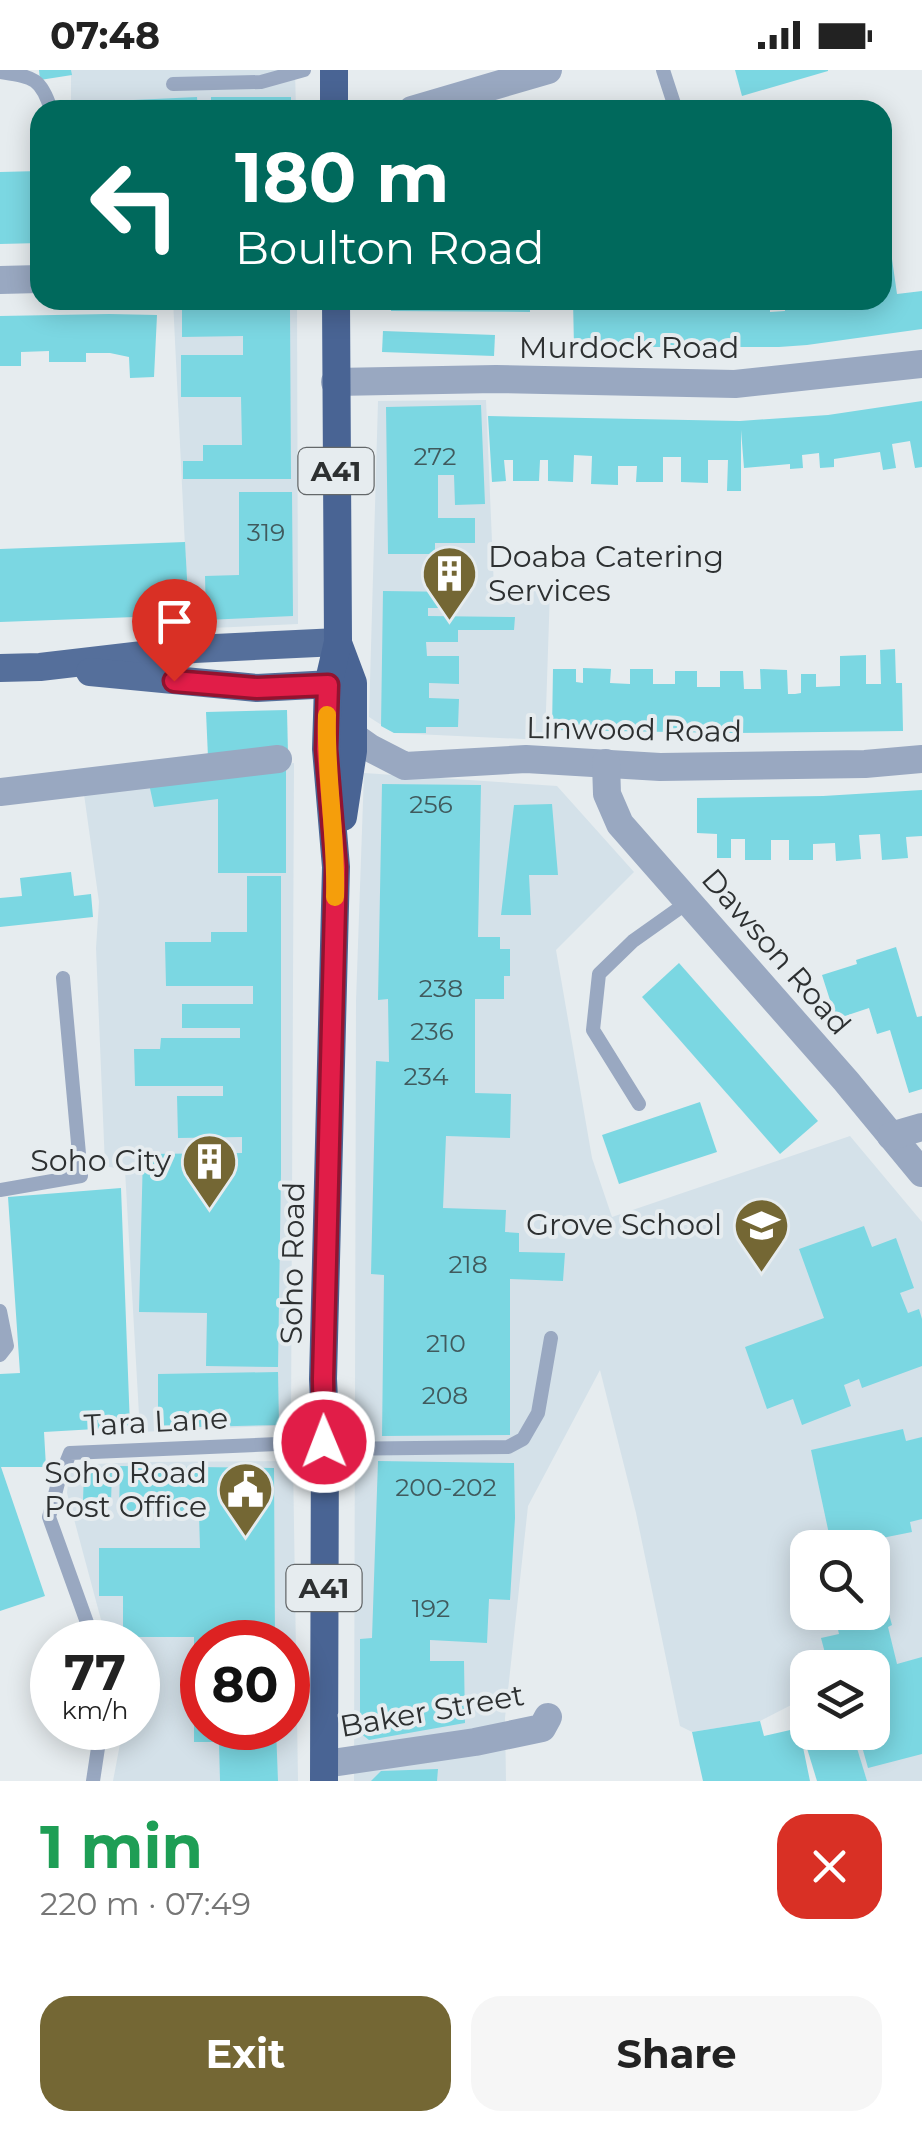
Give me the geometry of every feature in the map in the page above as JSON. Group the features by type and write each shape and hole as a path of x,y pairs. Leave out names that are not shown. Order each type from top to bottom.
{"highway":[{"path":"334,70 334,100"},
{"name":"Soho Road","path":"336,310 338,642 340,684 353,736 336,867"},
{"name":"Soho Road","path":"324,1773 323,1379 336,867 326,749 340,684"}],"main road":[{"path":"0,668 194,649 338,642"},
{"path":"40,667 241,687 340,684"}],"street":[{"path":"448,100 548,70"},
{"path":"0,280 30,279"},
{"name":"Murdock Road","path":"335,382 735,384 922,364"},
{"name":"Linwood Road","path":"353,736 405,766 526,758 660,766 846,765 922,759"},
{"path":"0,792 278,759"},
{"name":"Dawson Road","path":"606,763 607,794 620,824 922,1173"},
{"path":"892,1136 922,1127"},
{"name":"Baker Street","path":"324,1773 542,1728 548,1717"}],"lane":[{"path":"173,84 261,82 304,70"},
{"path":"663,70 673,100"},
{"path":"0,72 28,76 40,83 48,100"},
{"path":"639,1104 593,1030 598,974 633,941 688,902"},
{"path":"0,1190 81,1176 63,978"},
{"path":"0,1311 6,1346 0,1355"},
{"path":"324,1446 508,1447 523,1439 538,1413 551,1338"},
{"name":"Tara Lane","path":"86,1620 49,1517 70,1453 324,1446"},
{"path":"93,1781 98,1750"}],"shaded area":[{"path":"71,70 295,70 296,100 71,100"},
{"path":"173,310 297,310 298,624 189,629"},
{"path":"486,400 494,589 550,590 545,740 394,733 369,717 378,401"},
{"path":"294,763 291,1425 140,1432 125,1170 105,1166 96,948 99,902 83,787"},
{"path":"364,773 557,786 634,872 556,950 592,1158 612,1217 850,1136 922,1222 922,1781 866,1781 857,1750 890,1750 890,1650 790,1650 790,1706 760,1721 692,1732 680,1726 636,1513 600,1370 528,1506 505,1718 506,1781 354,1781 356,1001"},
{"path":"293,1461 295,1620 180,1620 180,1750 298,1750 298,1781 113,1781 119,1750 160,1750 160,1620 101,1620 67,1493 70,1465"}],"building":[{"path":"39,70 71,70 72,75 40,80"},
{"path":"735,70 828,70 828,71 742,96"},
{"path":"197,97 197,100 134,100"},
{"path":"211,97 291,97 291,100"},
{"path":"30,171 30,243 0,244 0,172"},
{"path":"892,259 897,294 922,291 922,329 779,347 574,347 573,310 892,310"},
{"path":"182,310 290,310 291,479 183,479 183,461 203,461 203,445 242,445 241,397 181,397 181,355 243,355 243,336 182,337"},
{"path":"530,310 530,312 391,311"},
{"path":"157,315 154,377 130,378 129,357 110,353 86,353 86,362 49,362 49,351 21,352 21,366 0,366 0,316"},
{"path":"383,331 495,335 494,356 382,352"},
{"path":"922,401 922,467 915,468 910,441 892,444 896,468 883,470 880,452 834,459 834,467 820,468 819,453 802,455 803,468 790,469 790,464 744,468 741,430 741,491 727,491 728,460 708,460 708,483 681,482 681,457 663,457 663,482 636,482 637,466 618,466 618,485 591,484 592,456 574,455 573,482 548,481 548,460 540,460 539,481 513,481 513,460 504,460 506,481 492,482 488,416 740,421 828,415"},
{"path":"481,405 485,504 455,505 454,475 438,475 438,518 475,518 475,543 435,543 435,554 388,554 386,407"},
{"path":"239,492 292,492 293,616 206,620 205,576 239,575"},
{"path":"185,542 189,615 0,622 0,549"},
{"path":"383,591 460,592 460,608 428,608 428,616 515,617 514,630 458,630 458,642 426,642 427,656 459,656 459,684 429,683 429,698 459,699 458,727 394,733 381,726"},
{"path":"895,649 896,683 902,683 903,731 552,730 553,669 576,669 576,682 583,683 583,668 611,669 610,683 630,684 630,669 653,669 653,684 675,684 675,671 697,671 697,687 720,687 720,671 743,671 744,689 761,689 760,669 787,670 788,694 795,694 801,693 801,674 816,674 816,687 840,686 840,656 866,655 866,684 881,684 880,650"},
{"path":"287,710 288,754 208,757 206,712"},
{"path":"286,766 286,873 218,873 218,799 154,807 148,779"},
{"path":"382,784 481,785 478,937 500,937 500,949 510,949 510,976 504,976 504,999 475,999 475,1093 511,1094 510,1138 446,1136 443,1208 506,1210 505,1232 519,1233 519,1252 565,1253 563,1281 510,1279 510,1435 382,1436 384,1275 371,1274 376,1061 389,1062 388,999 378,1000"},
{"path":"922,790 922,836 906,837 908,858 882,860 880,834 859,835 861,859 836,861 835,843 813,844 813,860 789,860 789,840 771,840 771,860 745,860 745,839 731,839 731,858 717,858 717,834 697,833 697,798"},
{"path":"552,804 558,875 529,875 531,915 501,915 514,805"},
{"path":"71,872 74,896 91,894 93,917 0,927 0,898 22,896 20,878"},
{"path":"247,876 281,876 278,1367 206,1366 207,1313 139,1312 143,1154 242,1153 242,1137 178,1138 177,1096 223,1096 223,1086 135,1086 134,1049 160,1049 161,1038 240,1038 240,1028 182,1028 182,1004 253,1004 253,986 166,986 165,942 211,942 211,932 247,932"},
{"path":"896,947 917,1017 922,1016 922,1089 909,1093 890,1030 877,1034 869,1008 836,1019 822,975"},
{"path":"679,963 818,1121 780,1154 642,997"},
{"path":"700,1102 717,1152 619,1184 602,1135"},
{"path":"121,1188 130,1427 44,1432 46,1467 1,1467 45,1596 0,1611 0,1374 20,1373 8,1197"},
{"path":"864,1226 872,1247 896,1238 914,1288 900,1293 908,1313 919,1309 922,1319 922,1366 862,1388 859,1379 844,1385 851,1406 802,1425 793,1399 767,1409 745,1347 824,1318 799,1249"},
{"path":"278,1372 279,1425 158,1428 158,1374"},
{"path":"903,1429 906,1441 922,1437 922,1519 910,1522 912,1532 890,1536 890,1530 828,1530 811,1450"},
{"path":"378,1461 514,1463 515,1518 510,1600 489,1599 487,1643 430,1640 430,1661 464,1661 465,1723 369,1740 360,1733 360,1639 372,1638"},
{"path":"120,1466 274,1468 275,1620 180,1620 180,1637 160,1637 160,1620 123,1620 123,1596 99,1596 99,1548 200,1548 199,1514 119,1513"},
{"path":"84,1470 112,1471 111,1502 83,1501"},
{"path":"838,1630 889,1630 897,1664 922,1657 922,1754 868,1768 863,1750 890,1750 890,1650 824,1650 821,1638 839,1634"},
{"path":"760,1721 764,1736 790,1730 790,1750 804,1750 810,1781 703,1781 692,1732"},
{"path":"219,1750 277,1750 278,1781 220,1781"},
{"path":"808,1750 858,1750 867,1781 817,1781"},
{"path":"438,1769 437,1781 371,1781 381,1771"}],"slow traffic":[{"path":"327,715 335,897"}],"place":[{"name":"Doaba Catering Services","path":"449,623"},
{"name":"Soho City","path":"210,1210"},
{"name":"Grove School","path":"761,1274"},
{"name":"Soho Road Post Office","path":"246,1539"}],"route":[{"path":"174,681 257,688 328,685 326,749 336,867 324,1442"}]}
